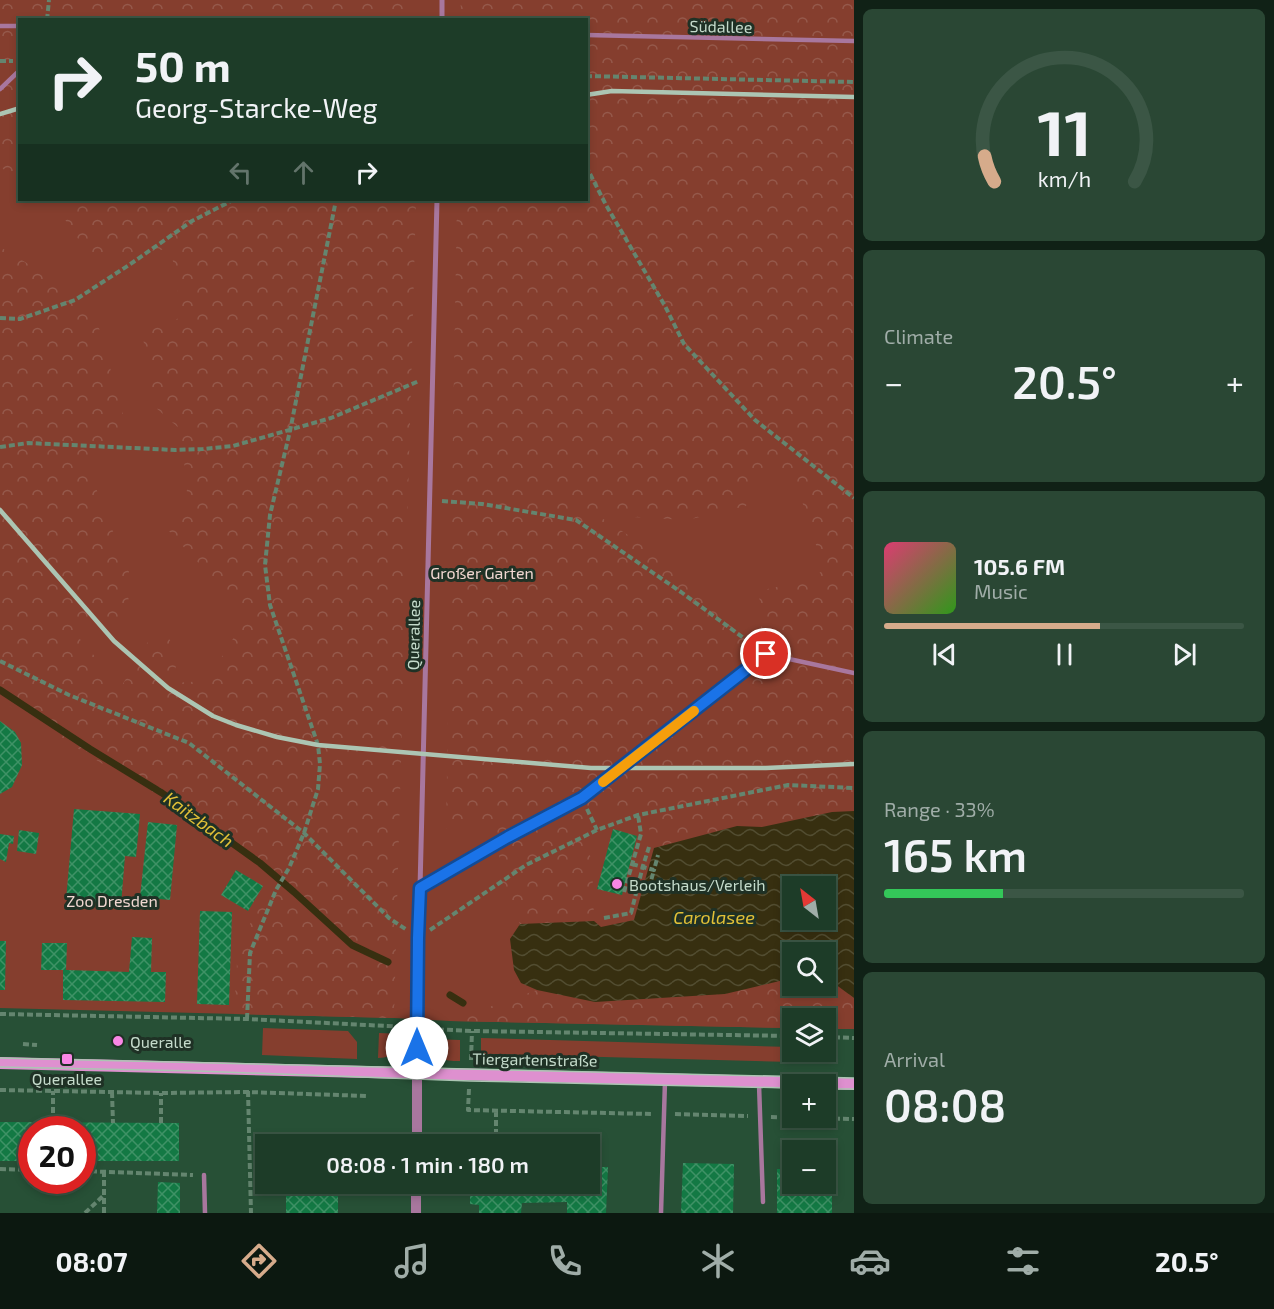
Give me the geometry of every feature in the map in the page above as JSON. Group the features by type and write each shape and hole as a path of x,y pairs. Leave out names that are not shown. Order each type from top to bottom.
{"main road":[{"name":"Tiergartenstraße","path":"0,1063 854,1084"}],"street":[{"path":"442,0 442,18"},
{"name":"Querallee","path":"420,888 437,201"},
{"path":"417,1072 417,1134"},
{"path":"416,1213 417,1194"}],"lane":[{"path":"0,26 18,26"},
{"name":"Südallee","path":"588,35 854,41"},
{"path":"0,89 18,72"},
{"path":"420,888 508,837 582,798 766,654 854,673"},
{"name":"Querallee","path":"417,1072 420,888"},
{"path":"661,1213 665,1079"},
{"path":"759,1081 763,1202"},
{"path":"204,1175 205,1213"}],"path":[{"path":"46,18 48,0"},
{"path":"588,76 854,82"},
{"path":"588,170 684,344 755,420 854,498"},
{"path":"0,318 20,319 75,300 192,221 231,201"},
{"path":"247,1019 250,953 276,890 289,868 304,833 318,789 320,764 318,745 270,605 265,565 270,515 290,431 336,201"},
{"path":"0,447 27,443 175,450 233,446 331,418 433,375"},
{"path":"430,501 482,504 576,520 766,654"},
{"path":"0,661 69,694 189,743 304,833 389,918 418,938 526,865 597,830 638,814 788,785 854,788"},
{"path":"582,798 597,830"},
{"path":"624,892 640,834 638,814"},
{"path":"604,918 631,913 649,847"},
{"path":"650,888 658,855"},
{"path":"632,864 654,870"},
{"path":"0,1014 247,1019 472,1031 782,1036"},
{"path":"470,1074 472,1031"},
{"path":"836,1037 854,1038"},
{"path":"23,1044 40,1046"},
{"path":"39,1080 39,1091"},
{"path":"209,1084 209,1092"},
{"path":"0,1090 248,1092 368,1096"},
{"path":"53,1091 53,1116"},
{"path":"112,1092 113,1123"},
{"path":"248,1092 251,1213"},
{"path":"160,1123 161,1093"},
{"path":"496,1109 496,1134"},
{"path":"0,1169 18,1170"},
{"path":"96,1172 204,1175"},
{"path":"104,1172 104,1213"},
{"path":"85,1213 104,1195"}],"green space":[{"name":"Großer Garten","path":"0,0 854,0 854,1029 836,1029 836,1008 782,1008 782,1028 0,1008"},
{"path":"0,0 421,0 420,18 18,18 18,178 0,167"},
{"path":"461,0 854,0 854,811 832,812 762,827 737,826 654,848 642,801 575,823 592,860 594,921 520,924 504,895 495,822 446,829 457,201 588,201 588,18 460,18","holes":["767,458 794,476 824,570 808,580 759,591 762,640 673,564 597,515 687,520 746,506"]},
{"path":"53,201 416,201 394,1018 234,1014 238,946 274,880 175,809 0,700 0,247 94,310 126,425 88,468 129,572 128,620 87,625 79,638 121,687 152,635 167,636 179,653 172,683 207,681 247,616 168,530 187,492 181,430 155,407 142,332 182,317 171,249 90,257"},
{"path":"782,980 782,996 836,996 836,985 854,998 854,1029 836,1029 836,1008 782,1008 782,1028 450,1021 537,990 595,1002 725,994"},
{"path":"263,1028 348,1031 357,1042 357,1059 262,1055"},
{"path":"379,1033 402,1034 399,1049 389,1056 378,1058"},
{"path":"481,1038 782,1047 782,1062 493,1054 487,1061 481,1061"},
{"path":"433,1039 460,1040 460,1061 440,1058 433,1046"}],"water":[{"name":"Carolasee","path":"854,811 854,998 836,985 836,942 782,942 782,980 725,994 595,1002 537,990 521,983 514,970 510,939 520,924 594,921 601,927 634,920 654,848 737,826 762,827 832,812"}],"building":[{"path":"0,721 15,732 21,743 22,765 12,787 0,794"},
{"path":"74,809 140,814 136,857 125,856 121,905 66,900"},
{"path":"148,822 177,825 170,900 140,897"},
{"path":"613,829 637,836 622,895 597,889"},
{"path":"19,830 39,833 36,854 17,851"},
{"path":"0,834 14,836 13,844 9,843 6,862 0,859"},
{"path":"236,870 263,886 248,911 221,895"},
{"path":"200,911 232,912 229,1005 197,1004"},
{"path":"132,937 152,938 151,972 166,972 165,1002 63,1000 63,970 41,970 42,943 67,943 66,970 129,972"},
{"path":"0,941 6,941 5,990 0,990"},
{"path":"0,1122 18,1122 18,1161 0,1161"},
{"path":"96,1123 179,1123 179,1161 96,1161"},
{"path":"683,1163 734,1164 733,1213 681,1213"},
{"path":"600,1167 608,1167 606,1213 567,1213 567,1202 522,1203 521,1213 479,1213 479,1205 470,1204 470,1194 600,1194"},
{"path":"777,1169 782,1169 782,1194 832,1194 832,1213 777,1213"},
{"path":"158,1182 180,1183 180,1213 157,1213"},
{"path":"286,1194 338,1194 338,1213 286,1213"}],"waterway":[{"name":"Kaitzbach","path":"0,690 162,793 260,863 352,945 388,962"},
{"name":"Kaitzbach","path":"450,995 463,1003"}],"tram line":[{"path":"0,1058 854,1078"},
{"path":"0,1067 782,1088"},
{"path":"836,1089 854,1089"}],"railway":[{"path":"588,95 612,91 854,97"},
{"path":"0,114 18,109"},
{"path":"0,510 114,641 168,688 213,716 236,725 277,737 318,745 591,768 766,768 854,764"}],"slow traffic":[{"path":"603,782 694,711"}],"place":[{"name":"Bootshaus/Verleih","path":"617,884"},
{"name":"Queralle","path":"118,1041"},
{"name":"Querallee","path":"67,1059"}],"route":[{"path":"417,1048 420,888 508,837 582,798 766,654"}],"park label":[{"name":"Zoo Dresden","path":"112,900"}]}
